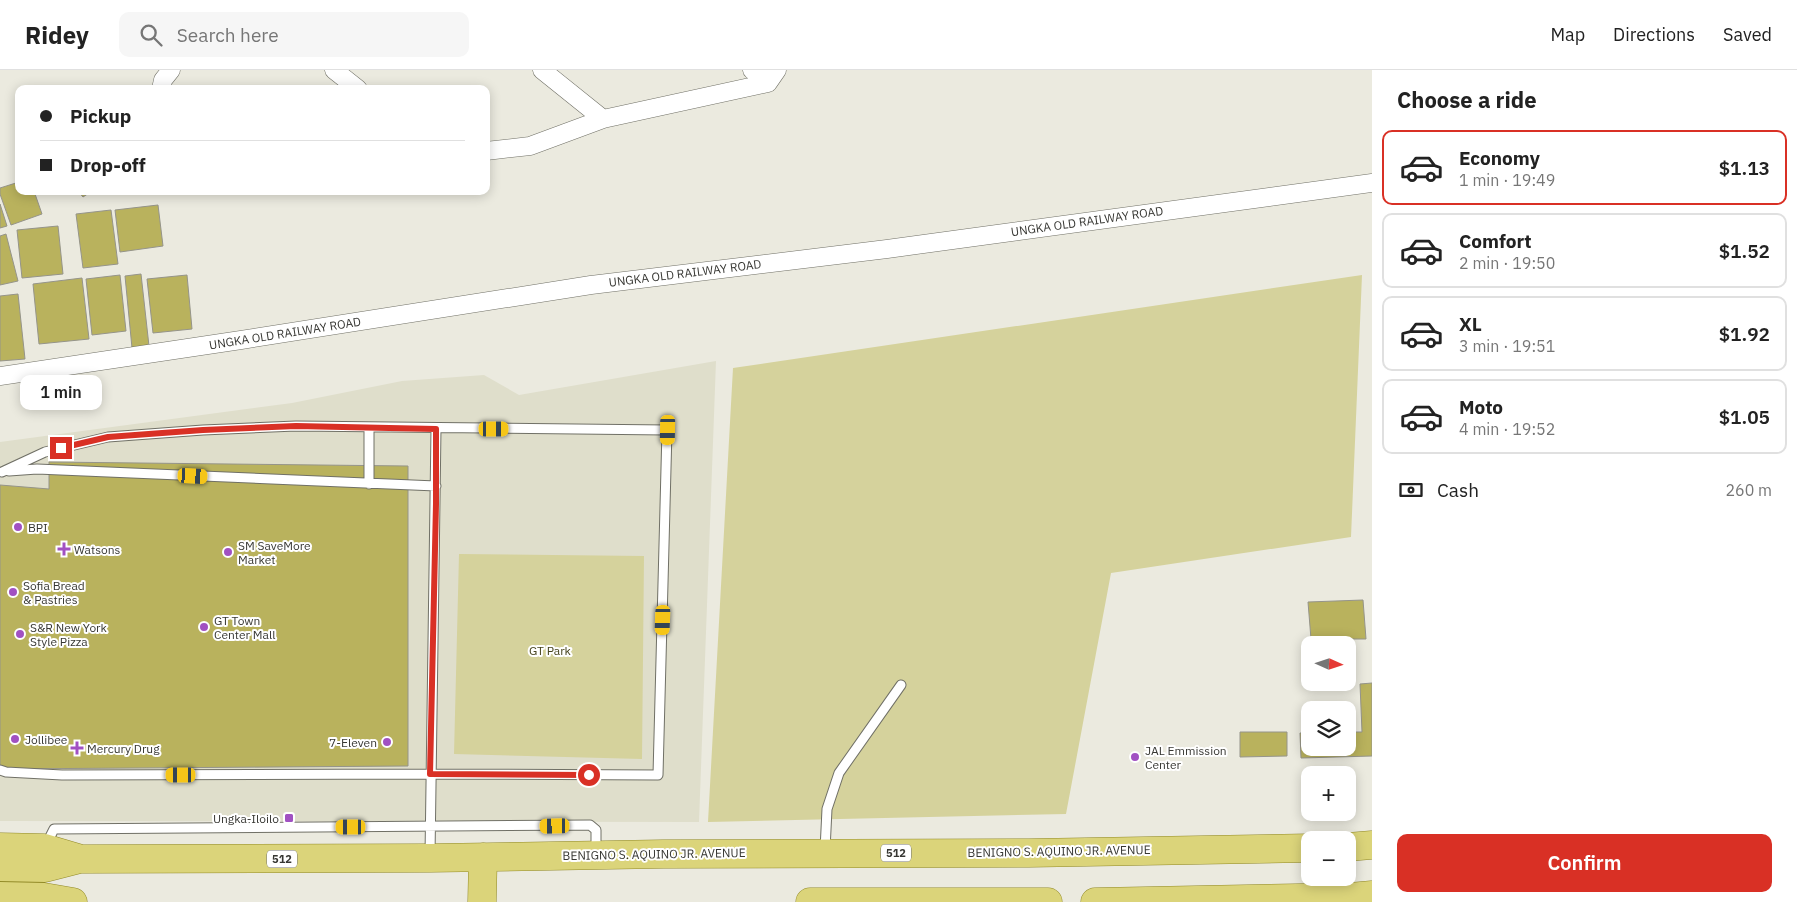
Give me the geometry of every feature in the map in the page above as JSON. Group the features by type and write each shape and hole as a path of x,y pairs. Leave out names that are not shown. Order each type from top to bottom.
{"main road":[{"path":"1356,847 1372,846"},
{"name":"512","path":"0,847 45,858"},
{"name":"BENIGNO S. AQUINO JR. AVENUE","path":"45,858 430,858 825,852 1029,853 1301,848"},
{"path":"482,902 483,857"},
{"name":"512","path":"0,867 45,858"},
{"path":"0,896 44,897 73,902"},
{"path":"1095,902 1357,898"},
{"path":"810,902 1048,902"}],"street":[{"path":"162,85 163,80 170,70"},
{"path":"334,70 353,85"},
{"path":"542,70 603,119"},
{"path":"752,70 773,77"},
{"path":"490,151 530,146 603,119 773,77"},
{"name":"UNGKA OLD RAILWAY ROAD","path":"0,376 591,285 887,249 1372,183"}],"lane":[{"path":"0,770 6,772 62,775 430,774 658,776 668,430 296,426 203,430 108,437 45,452 1,471"},
{"path":"369,427 369,484"},
{"path":"430,858 436,429"},
{"path":"1,471 37,469 436,486"},
{"path":"0,481 1,471"},
{"path":"825,852 827,809 839,773 901,685"},
{"path":"45,858 54,828 590,825 596,830 596,855"}],"shaded area":[{"path":"716,361 699,822 0,821 0,442 292,403 402,381 484,375 519,395"}],"green space":[{"path":"1362,275 1351,537 1111,573 1066,814 708,822 733,368"},
{"name":"GT Park","path":"459,554 644,556 642,759 454,754"}],"building":[{"path":"15,183 15,195 35,195 42,214 11,225 0,194 0,188"},
{"path":"0,204 7,226 0,228"},
{"path":"158,205 163,246 120,252 115,210"},
{"path":"111,210 118,264 83,268 76,214"},
{"path":"58,226 63,274 22,278 17,230"},
{"path":"6,234 18,281 0,285 0,236"},
{"path":"141,274 149,346 132,348 125,276"},
{"path":"120,275 126,331 92,335 86,279"},
{"path":"187,275 192,329 153,333 147,279"},
{"path":"82,278 89,339 39,344 33,284"},
{"path":"18,294 25,359 0,361 0,296"},
{"name":"GT Town Center Mall","path":"49,462 408,466 408,766 0,769 0,485 49,489"},
{"path":"1363,600 1366,639 1356,639 1356,636 1311,636 1308,602"},
{"path":"1372,683 1372,756 1301,758 1300,733 1301,756 1356,756 1356,732 1362,732 1360,684"},
{"path":"1240,732 1287,732 1287,756 1240,757"}],"place":[{"name":"BPI","path":"18,527"},
{"name":"Watsons","path":"64,549"},
{"name":"SM SaveMore Market","path":"228,552"},
{"name":"Sofia Bread & Pastries","path":"13,592"},
{"name":"GT Town Center Mall","path":"204,627"},
{"name":"S&R New York Style Pizza","path":"20,634"},
{"name":"Jollibee","path":"15,739"},
{"name":"7-Eleven","path":"387,742"},
{"name":"Mercury Drug","path":"77,748"},
{"name":"JAL Emmission Center","path":"1135,757"},
{"name":"Ungka-Iloilo","path":"289,818"}],"route":[{"path":"61,448 108,437 203,430 296,426 436,429 430,774 589,775"}]}
